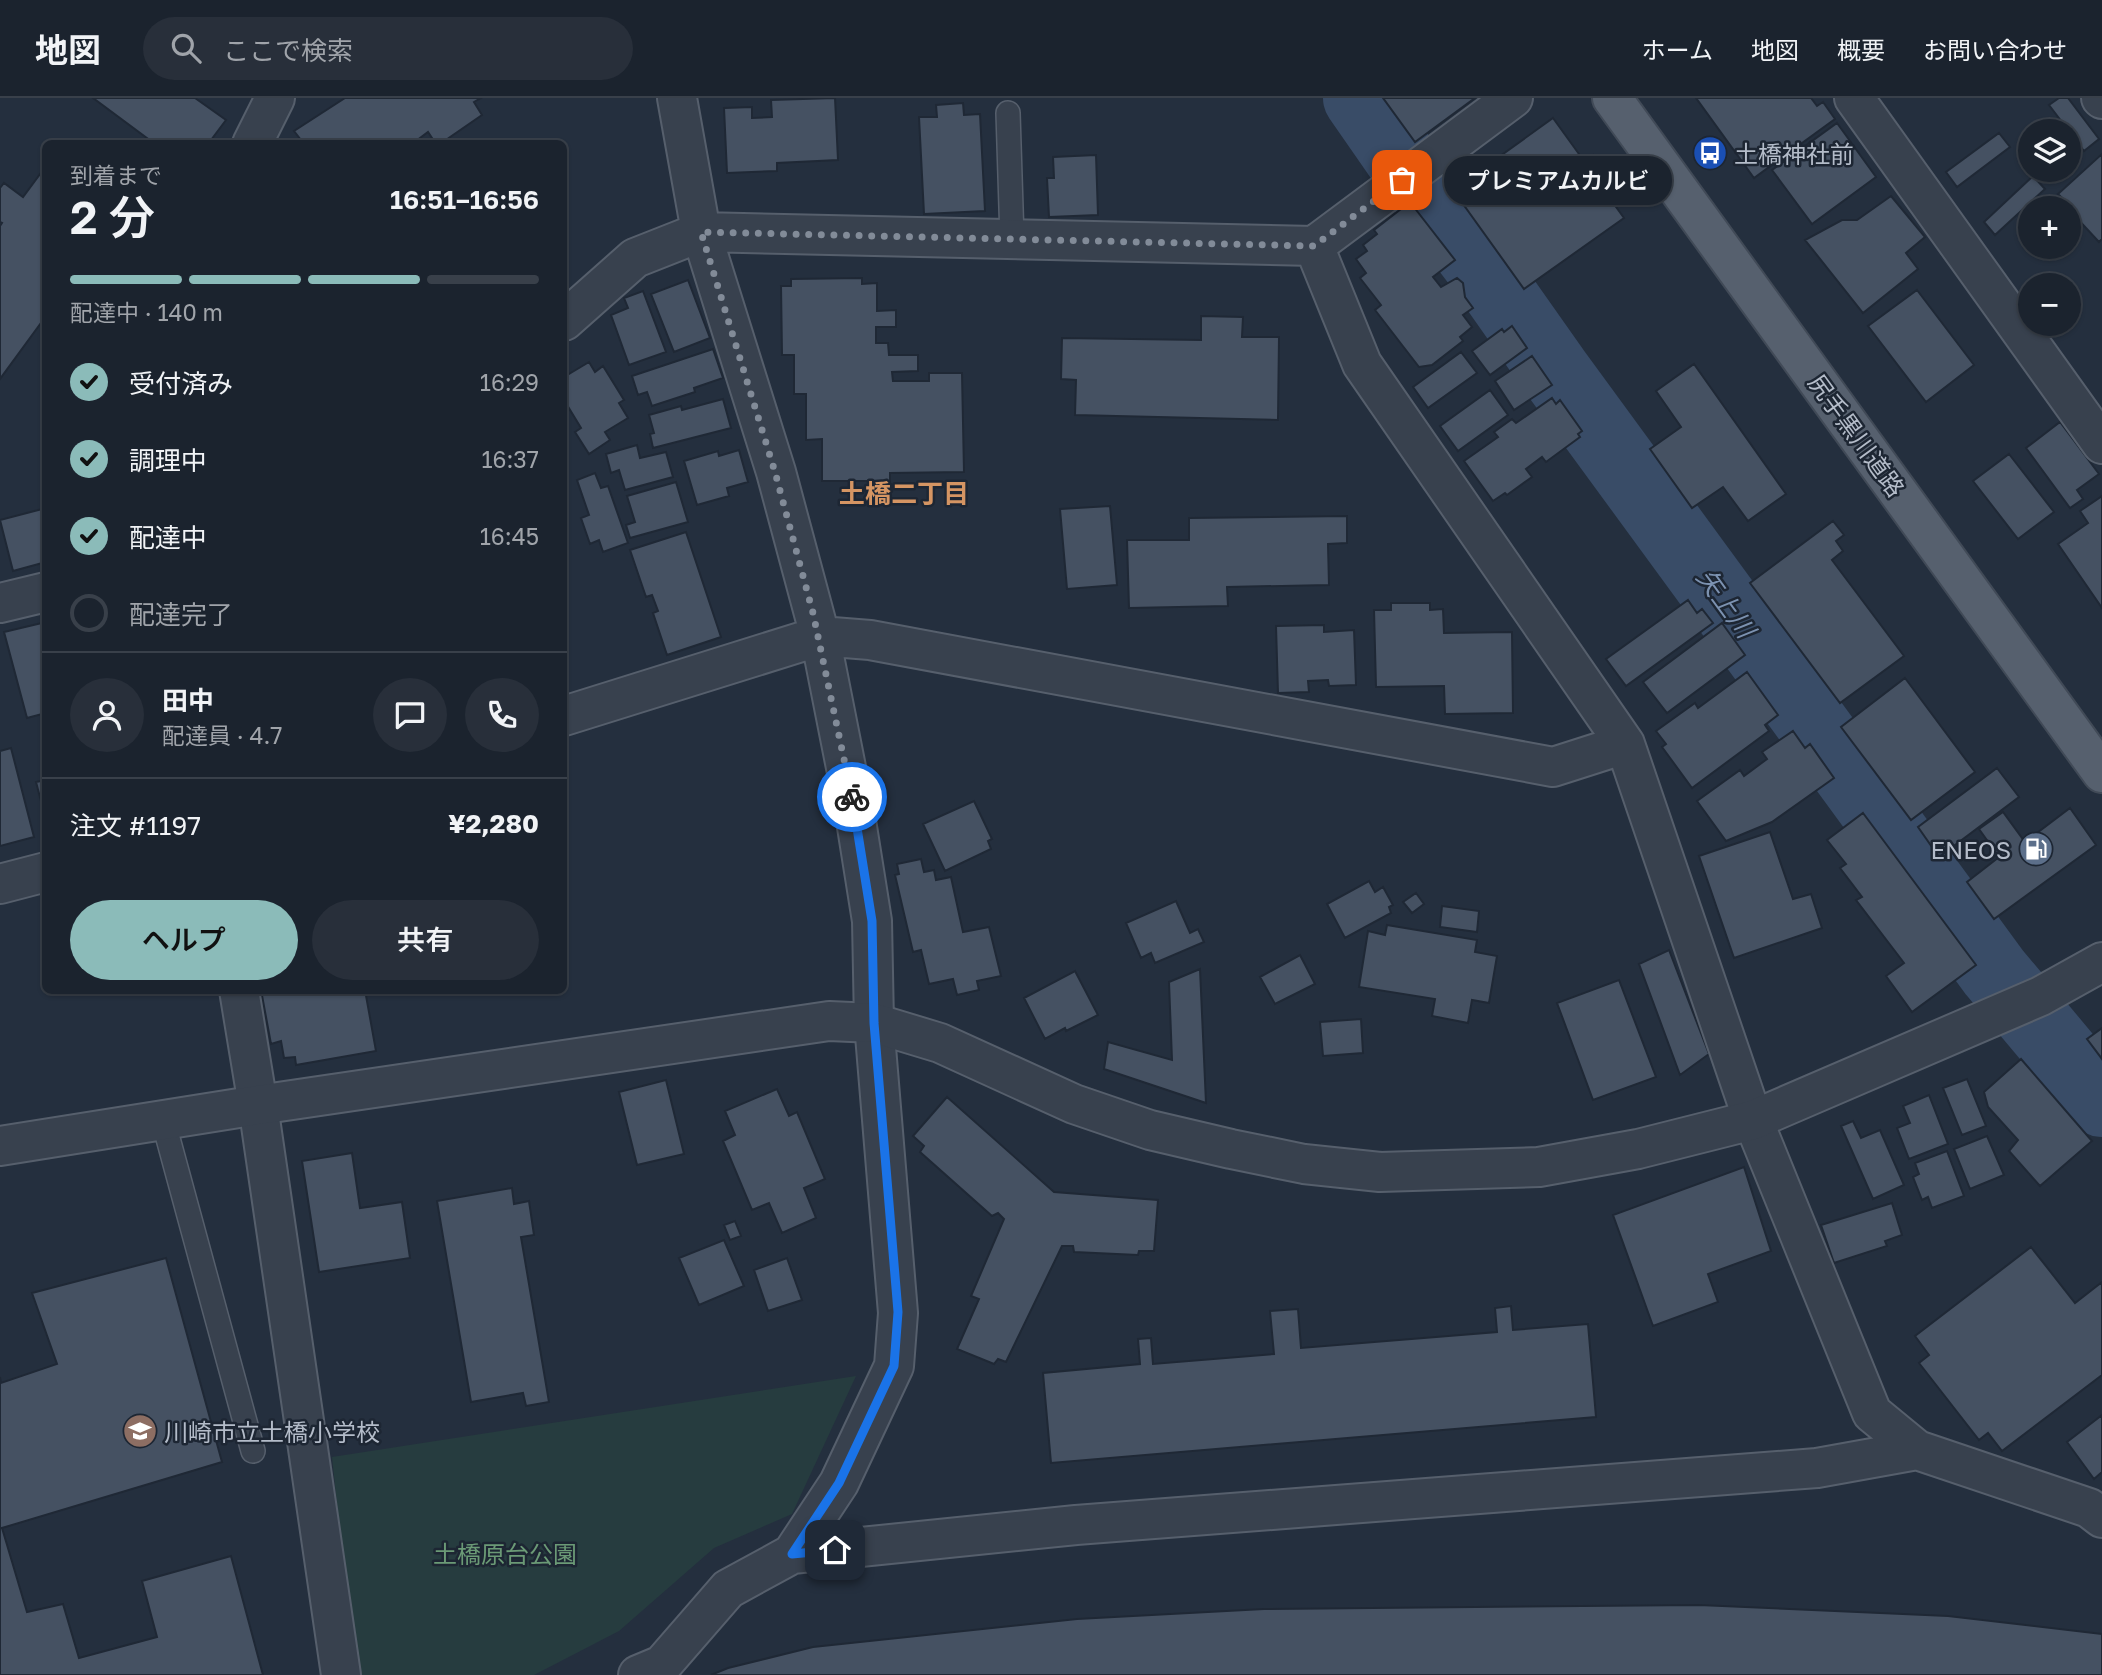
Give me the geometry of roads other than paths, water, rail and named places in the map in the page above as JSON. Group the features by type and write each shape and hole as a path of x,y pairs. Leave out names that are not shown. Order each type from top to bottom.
{"main road":[{"name":"尻手黒川道路","path":"1612,98 2102,772"}],"street":[{"path":"253,140 275,98"},
{"path":"677,98 701,232 775,472 820,636 854,808 872,921 874,1023 898,1312 894,1366 839,1483 792,1554"},
{"path":"567,318 635,258 701,232 1314,246 1513,98"},
{"path":"1854,98 2102,444"},
{"path":"1314,246 1362,364 1625,744 1753,1120 1872,1413 1917,1450 2089,1508 2102,1518"},
{"path":"0,603 42,593"},
{"path":"567,715 820,636 870,640 1553,766 1625,744"},
{"path":"0,884 42,873"},
{"path":"0,1146 829,1021 874,1023 940,1043 1074,1104 1150,1130 1304,1164 1380,1172 1539,1167 1638,1149 1753,1120 2041,996 2102,962"},
{"path":"240,994 341,1675"},
{"path":"638,1675 662,1665 728,1589 792,1554 1076,1525 1817,1468 1917,1450"}],"lane":[{"path":"1008,113 1012,239"},
{"path":"163,1120 253,1451"}],"waterway":[{"name":"矢上川","path":"1359,98 1555,372 1994,972 2102,1101"}],"place":[{"name":"土橋神社前","path":"1710,153"},
{"name":"プレミアムカルビ","path":"1402,180"},
{"name":"ENEOS","path":"2036,849"},
{"name":"川崎市立土橋小学校","path":"140,1431"}],"district":[{"name":"土橋二丁目","path":"904,493"}],"park label":[{"name":"土橋原台公園","path":"505,1553"}]}
